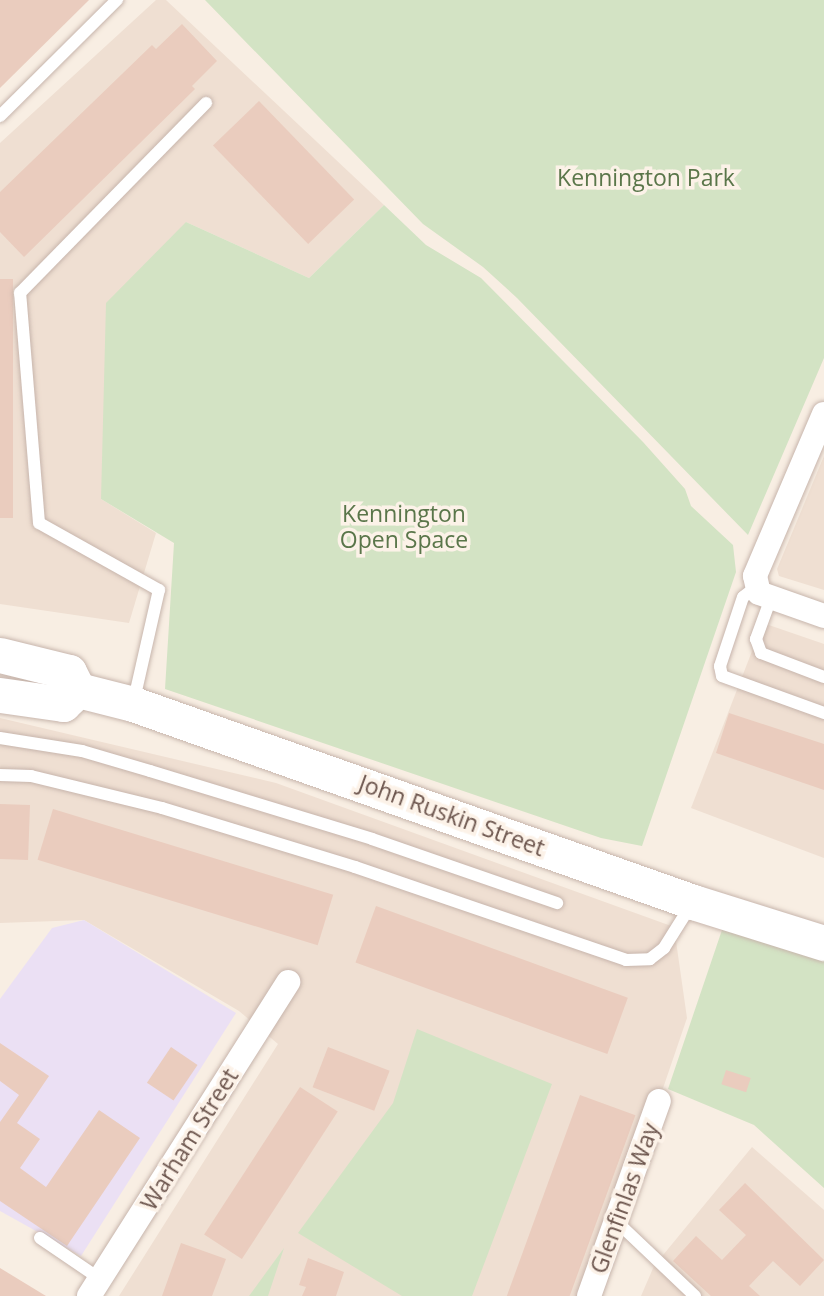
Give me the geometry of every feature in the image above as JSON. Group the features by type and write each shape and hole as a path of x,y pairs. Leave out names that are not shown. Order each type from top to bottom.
{"street":[{"path":"824,414 815,457 758,561 763,592 824,616"},
{"name":"John Ruskin Street","path":"0,655 69,673 78,690 133,704 692,902 824,943"},
{"path":"0,695 63,704 78,690"},
{"name":"Warham Street","path":"95,1288 288,982"},
{"name":"Glenfinlas Way","path":"589,1296 659,1101"}],"lane":[{"path":"0,116 117,0"},
{"path":"133,704 159,590 39,523 20,293 206,103"},
{"path":"824,677 761,653 756,639 763,592 744,597 720,666 722,676 824,713"},
{"path":"0,738 82,751 150,771 372,839 557,903"},
{"path":"0,775 31,776 162,808 355,867 626,960 650,959 664,948 692,902"},
{"path":"616,1221 695,1296"},
{"path":"40,1238 95,1288"}],"shaded area":[{"path":"156,0 166,0 384,205 309,278 186,222 101,499 156,533 129,623 0,604 0,143"},
{"path":"824,456 824,590 779,576 777,569"},
{"path":"763,623 824,644 824,858 691,808"},
{"path":"0,718 276,783 674,927 687,1018 592,1296 119,1296 278,1044 239,1011 84,920 0,923"},
{"path":"84,920 236,1013 81,1256 0,1211 0,999 52,928"},
{"path":"752,1147 824,1210 824,1296 641,1296 654,1266"}],"green space":[{"name":"Kennington Park","path":"205,0 824,0 824,358 748,535 517,298 483,267 423,224"},
{"name":"Kennington Open Space","path":"384,205 426,245 481,278 643,442 685,489 691,506 733,545 736,572 642,846 601,838 165,689 174,543 101,499 106,303 186,222 309,278"},
{"path":"723,927 824,959 824,1188 754,1125 668,1089"},
{"path":"417,1029 552,1084 472,1296 402,1296 298,1233 393,1103"},
{"path":"284,1248 268,1296 249,1296"}],"building":[{"path":"0,0 89,0 0,88"},
{"path":"182,24 217,61 192,86 195,89 24,257 0,232 0,192 152,45 156,49"},
{"path":"259,101 354,200 308,244 213,145"},
{"path":"0,279 13,279 13,518 0,518"},
{"path":"729,713 824,744 824,790 716,753"},
{"path":"0,804 30,805 28,860 0,859"},
{"path":"53,809 333,895 318,945 38,860"},
{"path":"376,906 628,998 607,1054 355,962"},
{"path":"0,1043 49,1076 17,1123 40,1139 20,1168 46,1187 99,1110 140,1138 67,1246 0,1201 0,1122 19,1095 0,1081"},
{"path":"171,1047 198,1065 173,1101 147,1083"},
{"path":"328,1047 390,1071 374,1111 313,1087"},
{"path":"726,1070 751,1078 746,1092 721,1084"},
{"path":"300,1087 338,1112 242,1259 204,1235"},
{"path":"580,1095 635,1115 570,1296 507,1296"},
{"path":"745,1183 824,1260 800,1286 773,1261 749,1286 760,1296 711,1296 673,1261 696,1236 722,1260 746,1235 719,1210"},
{"path":"181,1243 226,1259 212,1296 162,1296"},
{"path":"308,1258 344,1272 336,1296 302,1296 306,1287 299,1285"},
{"path":"0,1268 46,1296 0,1296"}]}
